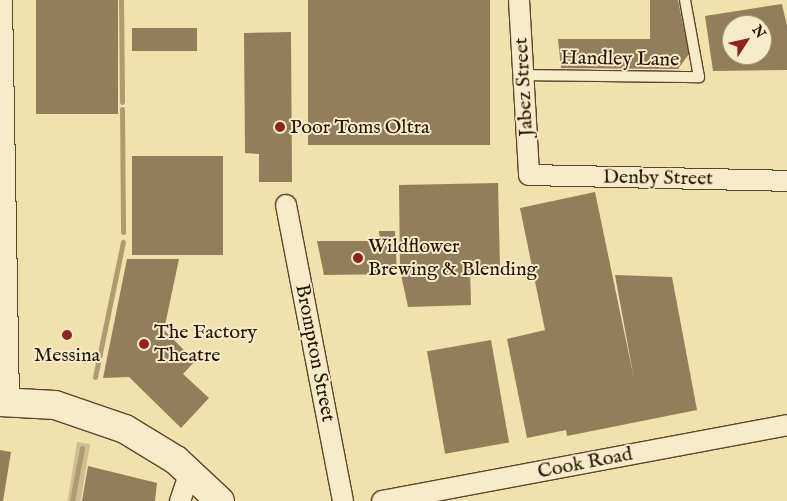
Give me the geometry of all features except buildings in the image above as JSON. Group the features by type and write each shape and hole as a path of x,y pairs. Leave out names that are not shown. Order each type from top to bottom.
{"main road":[{"path":"4,402 55,405 100,418 159,448 190,472 220,501"}],"street":[{"path":"2,0 4,402"},
{"name":"Jabez Street","path":"519,0 529,175"},
{"name":"Denby Street","path":"529,175 787,181"},
{"name":"Brompton Street","path":"286,205 343,501"},
{"name":"Cook Road","path":"382,501 787,425"},
{"path":"180,501 190,472"}],"lane":[{"name":"Handley Lane","path":"523,75 699,77 685,0"}],"shaded area":[{"path":"77,442 90,444 81,501 68,501"}],"waterway":[{"path":"121,0 122,102"},
{"path":"122,109 123,232"},
{"path":"95,377 123,242"},
{"path":"72,501 82,448"}],"place":[{"name":"Poor Toms Oltra","path":"280,127"},
{"name":"Wildflower Brewing & Blending","path":"358,258"},
{"name":"Messina","path":"67,335"},
{"name":"The Factory Theatre","path":"144,344"}]}
